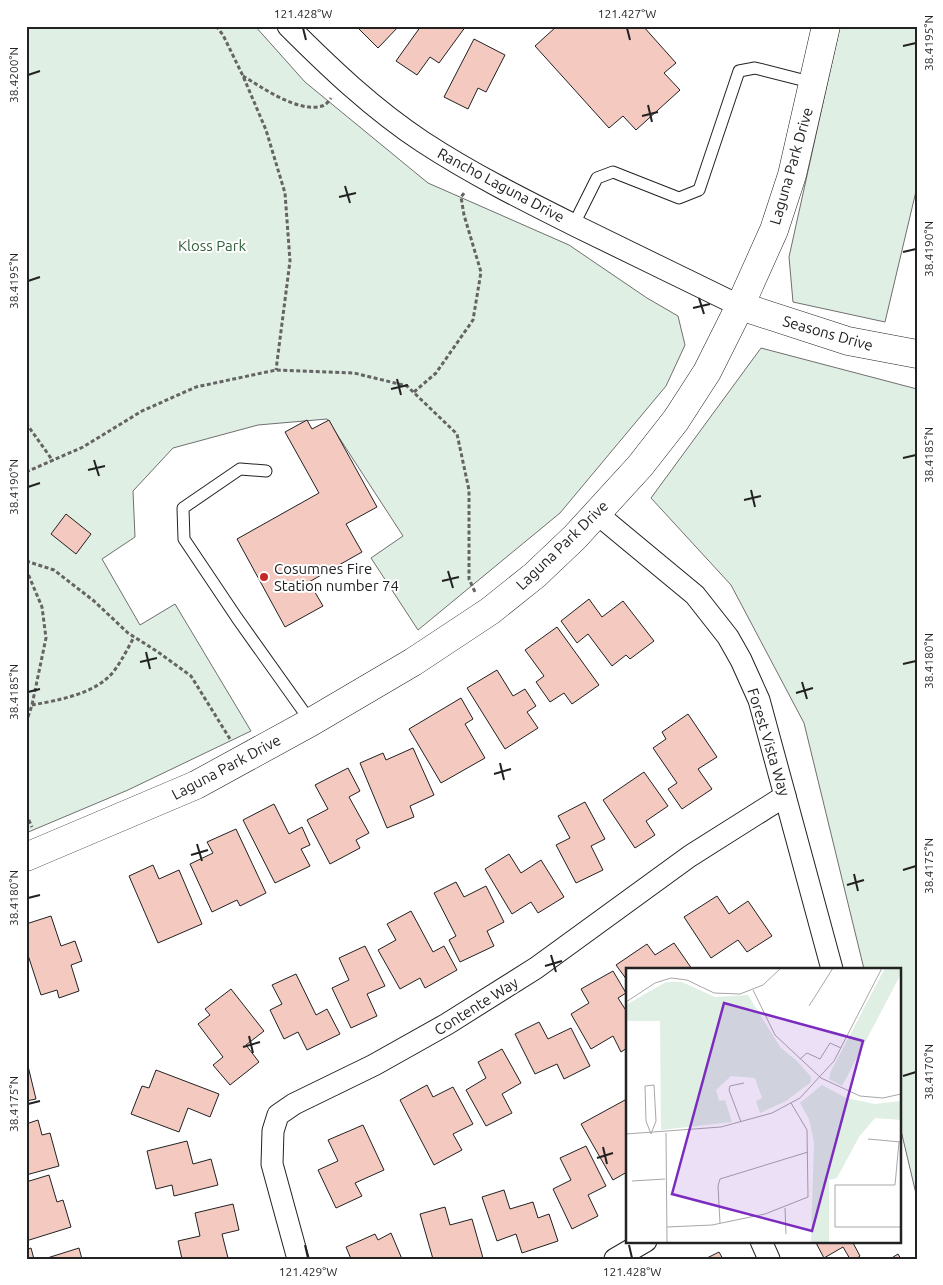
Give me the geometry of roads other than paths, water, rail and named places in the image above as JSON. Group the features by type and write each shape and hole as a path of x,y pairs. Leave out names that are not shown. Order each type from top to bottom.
{"street":[{"name":"Rancho Laguna Drive","path":"288,26 347,83 422,142 477,175 740,306"},
{"name":"Laguna Park Drive","path":"26,857 196,785 311,722 413,662 485,614 535,575 575,537 640,466 676,420 708,372 774,230 789,185 826,26"},
{"name":"Seasons Drive","path":"740,306 848,341 917,354"},
{"name":"Forest Vista Way","path":"596,514 695,595 728,637 741,660 759,700 832,968"},
{"name":"Contente Way","path":"298,1259 272,1164 273,1130 278,1115 294,1104 374,1065 456,1019 536,968 690,856 785,796"},
{"path":"614,1259 644,1242"},
{"path":"761,1242 769,1259"}],"lane":[{"path":"574,224 597,178 613,172 679,198 699,190 739,71 755,68 814,83"},
{"path":"266,470 240,469 183,508 184,539 311,722"}],"place":[{"name":"Cosumnes Fire Station number 74","path":"264,577"}],"park label":[{"name":"Kloss Park","path":"212,245"}]}
